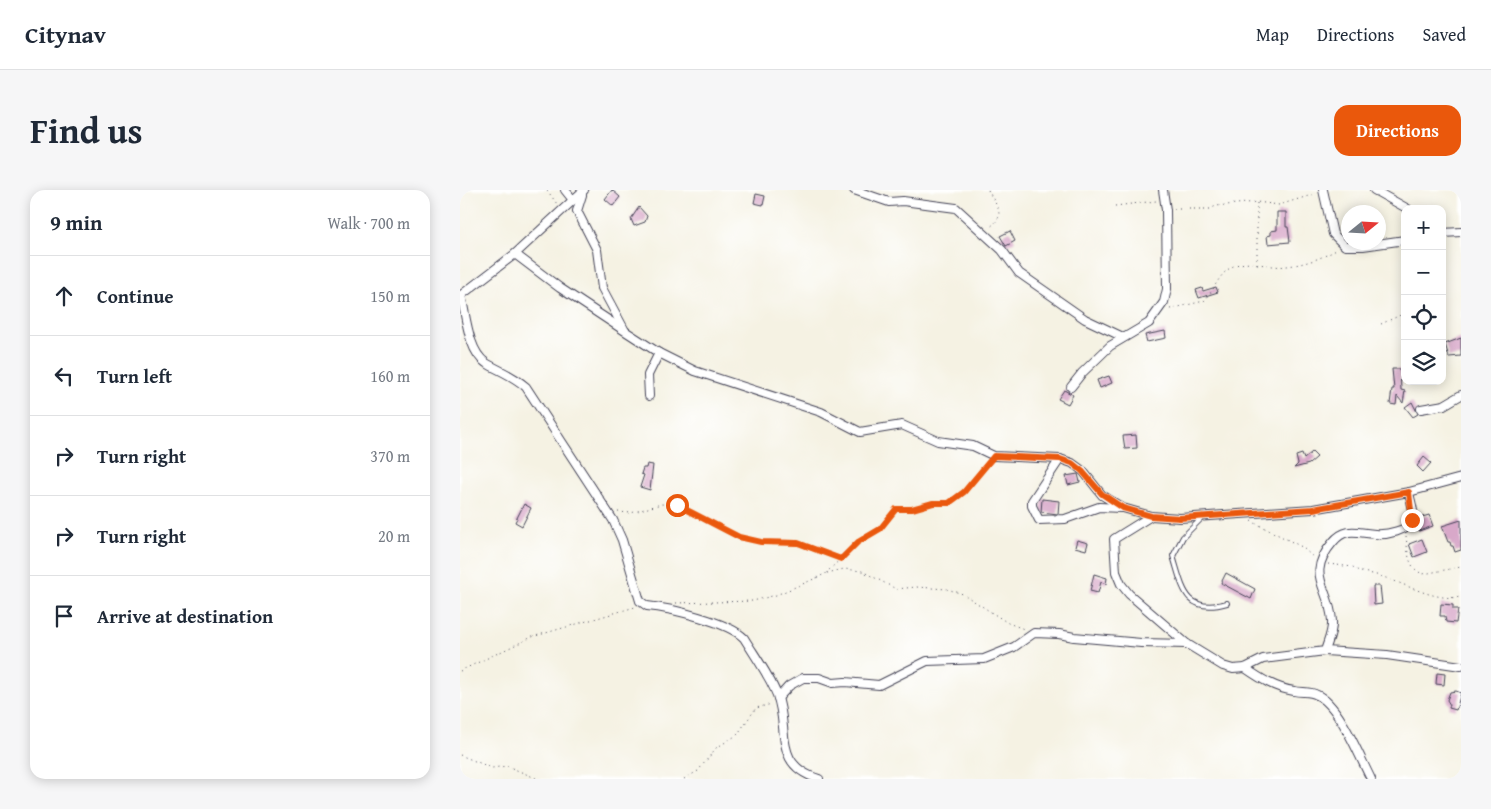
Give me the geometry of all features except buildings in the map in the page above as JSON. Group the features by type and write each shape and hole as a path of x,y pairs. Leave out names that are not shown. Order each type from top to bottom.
{"street":[{"path":"565,190 573,200"},
{"path":"584,190 515,254 461,296 477,354 486,362 513,377 526,387 620,535 638,596 643,604 711,621 737,630 744,638 779,700 784,740 791,760 797,769 819,779"},
{"path":"584,190 577,211 597,250 602,288 625,331"},
{"path":"854,190 889,202 903,201 956,208 1007,255 1013,267 1019,273 1085,319 1123,337"},
{"path":"1072,388 1095,359 1123,337 1149,323 1164,302 1167,289 1166,207 1163,190"},
{"path":"1321,190 1333,234 1341,242"},
{"path":"1374,190 1401,205"},
{"path":"1446,233 1461,232"},
{"path":"1386,243 1401,241"},
{"path":"515,254 560,288 625,331 659,353 695,371 820,412 860,432 902,425 938,441 973,446 994,456 1060,459 1072,463 1082,471 1102,494 1123,508"},
{"path":"649,396 648,375 659,353"},
{"path":"1421,409 1444,405 1461,395"},
{"path":"1060,459 1032,501 1032,506 1039,520 1071,518 1099,507 1123,508 1151,516 1180,518 1313,509 1409,492 1461,478"},
{"path":"1325,651 1332,622 1318,572 1319,563 1333,541 1348,532 1360,530 1382,534 1404,528 1412,520 1413,516 1409,492"},
{"path":"1151,516 1114,539 1116,572 1121,584 1129,594 1187,644 1223,666 1234,670 1245,668 1262,659 1325,651 1388,655 1461,666"},
{"path":"779,700 789,686 803,678 819,678 833,684 845,682 879,685 927,661 984,660 1014,647 1034,633 1141,643 1187,644"},
{"path":"1245,668 1268,683 1294,691 1317,695 1326,701 1335,712 1371,779"}],"lane":[{"path":"1203,516 1183,537 1173,556 1186,596 1193,602 1210,607 1227,602"}],"path":[{"path":"547,190 562,210"},
{"path":"983,232 999,220 1000,215 988,190"},
{"path":"1115,206 1155,201 1166,207 1210,209 1216,206 1256,202 1279,205 1313,196 1321,190"},
{"path":"1256,202 1257,264"},
{"path":"1159,310 1204,301 1215,283 1233,267 1257,264 1271,267 1287,266 1317,260 1341,248"},
{"path":"1381,324 1401,315"},
{"path":"825,574 858,542 880,529 896,509 923,508 933,503 949,503 955,500 994,456"},
{"path":"605,509 623,514 662,504 677,505 739,537 761,542 798,543 841,559"},
{"path":"1235,514 1302,547 1319,563 1353,567 1360,572 1408,586 1437,597 1446,599 1461,597"},
{"path":"1404,528 1410,561 1419,572 1423,574 1461,567"},
{"path":"672,604 753,602 776,595 825,574 844,569 868,572 896,589 916,586 946,589 963,594 1008,623 1034,633"},
{"path":"460,670 532,637 643,604"},
{"path":"684,779 698,771 716,748 737,735 756,708 779,700"},
{"path":"460,755 492,768 507,766 538,779"}],"route":[{"path":"677,505 684,507 714,526 739,537 761,542 782,541 798,543 841,559 858,542 880,529 896,509 923,508 933,503 949,503 955,500 994,456 1060,459 1072,463 1082,471 1102,494 1123,508 1151,516 1180,518 1313,509 1342,502 1409,492 1412,520"}]}
